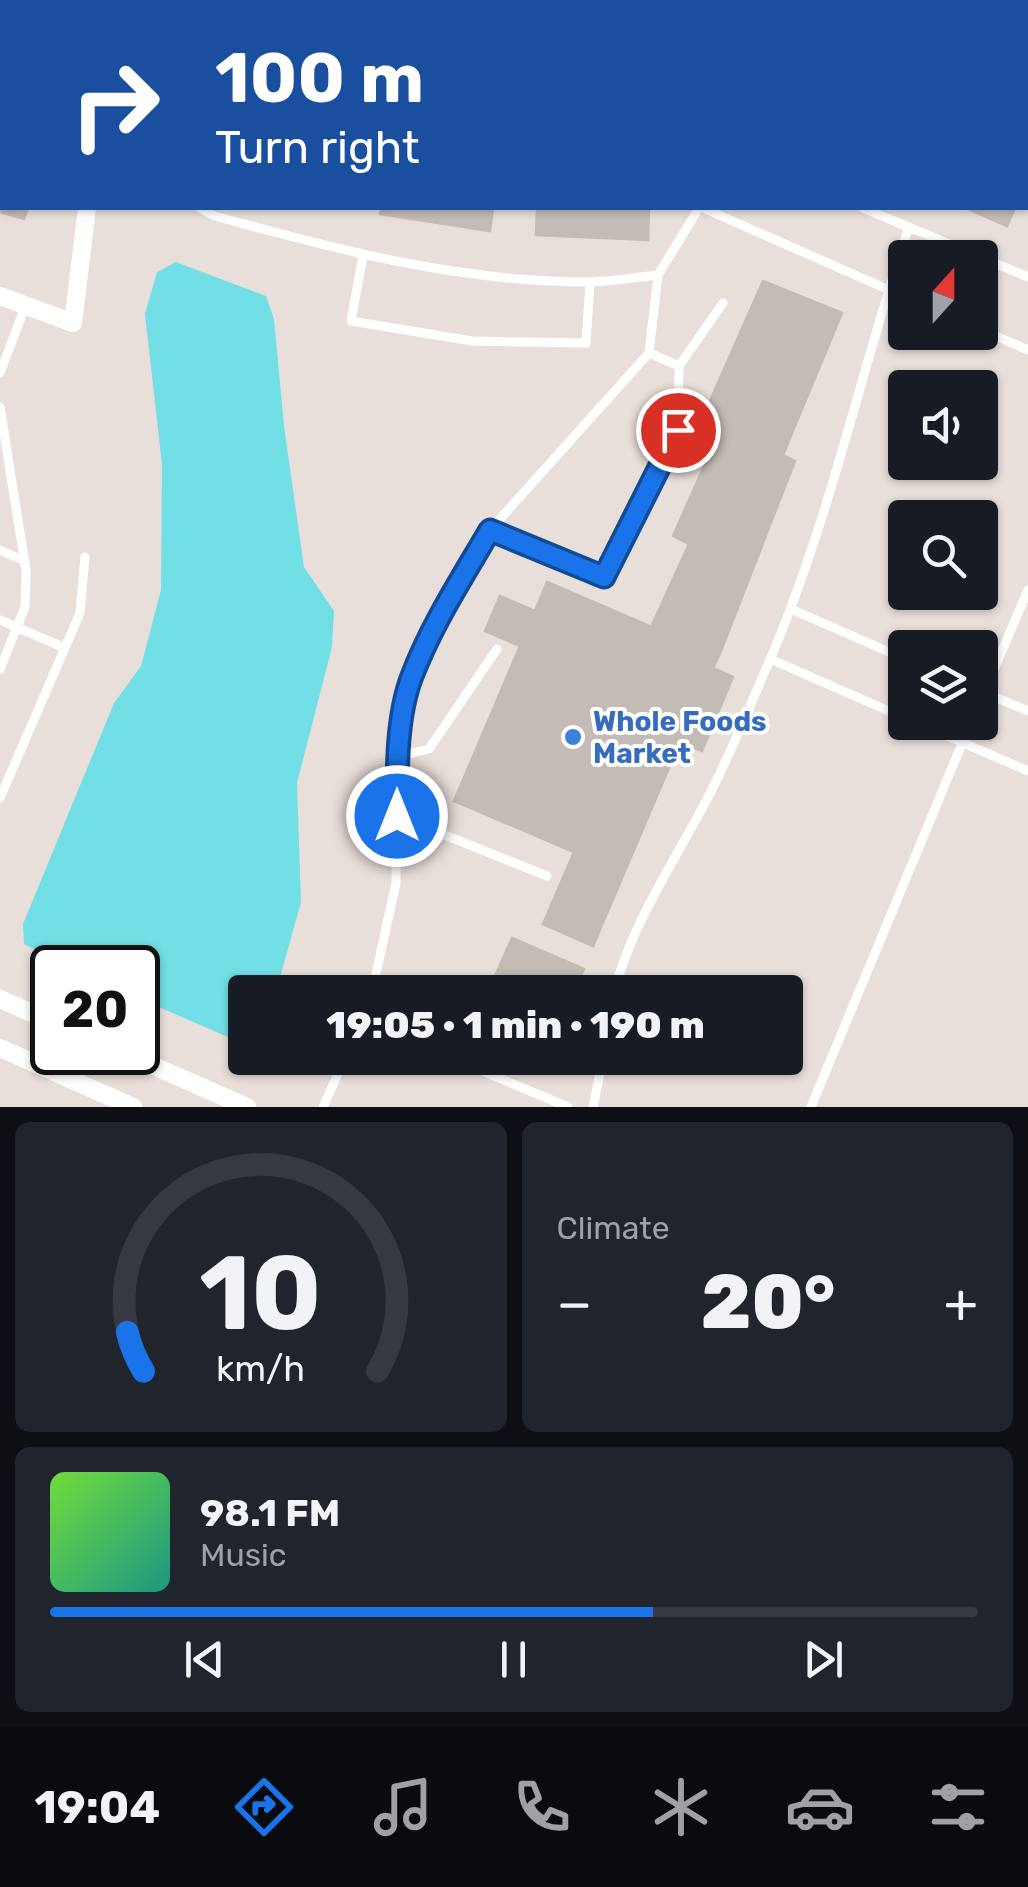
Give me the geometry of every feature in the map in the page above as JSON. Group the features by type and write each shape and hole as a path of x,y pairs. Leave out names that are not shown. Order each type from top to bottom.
{"street":[{"path":"0,296 73,324 87,210"},
{"path":"0,999 30,1012"},
{"path":"0,1048 133,1107"},
{"path":"160,1069 246,1107"}],"lane":[{"path":"204,210 363,256 480,275 590,282 658,274"},
{"path":"376,975 396,882 397,757 410,679 442,611 490,530 649,353 658,274 700,210"},
{"path":"621,975 641,922 708,796 791,609 832,492 888,290 706,210"},
{"path":"869,210 1028,277"},
{"path":"905,240 909,227"},
{"path":"363,256 350,321 472,342 586,343 590,282"},
{"path":"490,530 604,577 678,430 679,366 723,303"},
{"path":"0,373 25,306"},
{"path":"998,338 1028,350"},
{"path":"649,353 679,366"},
{"path":"0,407 24,560 25,607 0,668"},
{"path":"0,550 24,560"},
{"path":"0,798 80,613 86,557"},
{"path":"998,657 1028,590"},
{"path":"791,609 888,652"},
{"path":"1016,616 1028,621"},
{"path":"0,620 65,648"},
{"path":"397,757 429,749 497,649"},
{"path":"770,659 888,711"},
{"path":"998,701 1028,711"},
{"path":"953,740 1028,771"},
{"path":"810,1107 964,740"},
{"path":"397,816 547,876"},
{"path":"323,1107 337,1075"},
{"path":"491,1075 568,1107"},
{"path":"592,1107 599,1075"}],"water":[{"path":"176,262 266,296 274,319 304,567 334,611 332,647 297,783 301,902 281,975 228,975 228,1037 160,1008 160,945 30,947 24,944 23,924 114,703 141,666 161,590 162,465 145,314 157,272"}],"building":[{"path":"0,210 27,210 24,219"},
{"path":"381,210 493,210 490,231 380,214"},
{"path":"537,210 649,210 648,240 536,235"},
{"path":"971,210 1014,210 1007,226"},
{"path":"763,281 842,313 783,455 795,461 719,656 651,627 689,544 673,536 721,428 702,419"},
{"path":"547,582 719,656 713,668 733,677 702,751 680,742 593,946 543,924 574,852 454,801 520,646 485,631 500,596 535,611"},
{"path":"512,938 584,969 581,975 496,975"}],"place":[{"name":"Whole Foods Market","path":"573,737"}],"route":[{"path":"397,816 397,757 410,679 442,611 490,530 604,577 678,430"}]}
